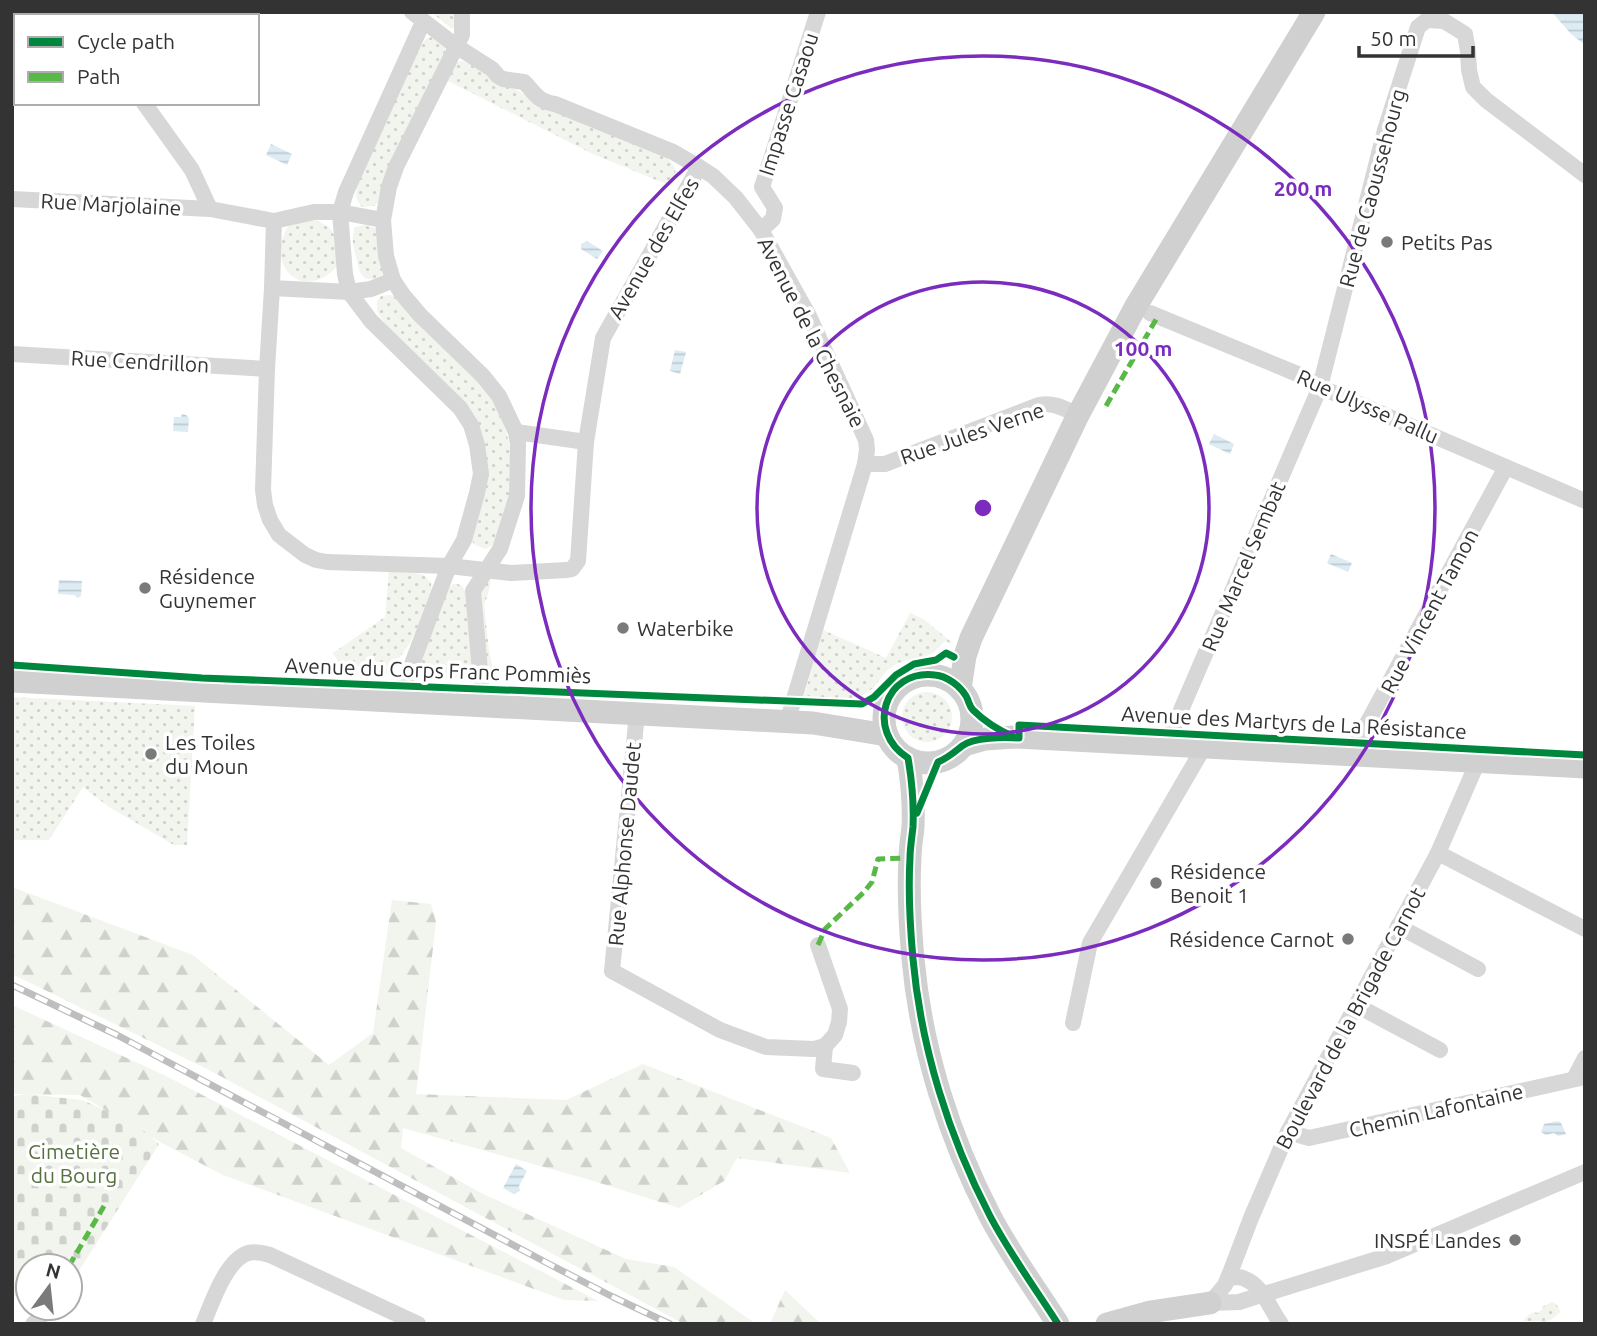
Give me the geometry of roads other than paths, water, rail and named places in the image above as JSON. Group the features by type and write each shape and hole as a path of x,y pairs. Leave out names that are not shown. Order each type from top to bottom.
{"main road":[{"path":"934,675 969,642 1078,415 1136,306 1314,12"},
{"path":"965,698 949,680 934,675 916,676 903,682 892,692 885,708 883,721 887,735 899,752 923,762 937,762 947,758 964,744 972,724 965,698 969,642"},
{"name":"Avenue du Corps Franc Pommiès","path":"12,681 813,723 887,735"},
{"name":"Avenue des Martyrs de La Résistance","path":"965,698 994,728 1014,737"},
{"name":"Avenue du Corps Franc Pommiès","path":"813,723 864,715 885,708"},
{"name":"Avenue des Martyrs de La Résistance","path":"964,744 1014,737 1585,767"},
{"path":"908,758 912,779 913,826 909,859 913,960 922,1025 935,1076 950,1123 990,1217 1058,1324"},
{"path":"913,826 937,762"},
{"path":"1107,1324 1150,1312 1210,1303"}],"street":[{"path":"461,12 462,35 396,167 383,220 386,256 393,280 420,316 499,396 516,432 517,496 500,549 472,591 482,706"},
{"name":"Impasse Casaou","path":"761,230 772,219 775,208 762,187 818,12"},
{"path":"398,701 449,566 464,540 481,474 471,425 460,408 371,321 349,292 345,274 340,212 415,15"},
{"name":"Avenue des Elfes","path":"415,15 498,76 524,82 541,101 555,104 673,152 699,167 603,338 586,442 578,561 568,570 511,573 484,571"},
{"name":"Rue de Caoussehourg","path":"1320,387 1385,130 1418,27 1427,20 1444,21 1465,34 1473,87 1486,100 1585,175"},
{"path":"145,105 192,170 210,209"},
{"name":"Avenue de la Chesnaie","path":"699,167 736,198 761,230 809,316 866,440 865,464 787,722"},
{"name":"Rue Marjolaine","path":"12,199 210,209 274,221"},
{"path":"383,220 340,212 314,212 274,221 263,489 265,505 279,535 305,555 327,562 449,566 484,571"},
{"path":"272,288 349,292 371,289 393,280"},
{"name":"Rue Ulysse Pallu","path":"1150,313 1300,375 1320,387 1585,501"},
{"name":"Rue Cendrillon","path":"12,354 267,369"},
{"name":"Rue Marcel Sembat","path":"1166,745 1320,387"},
{"name":"Rue Jules Verne","path":"865,464 885,464 1039,405 1054,405 1078,415"},
{"path":"516,432 586,442"},
{"name":"Rue Vincent Tamon","path":"1350,755 1506,467"},
{"name":"Rue Alphonse Daudet","path":"637,713 612,971 720,1030 754,1043 766,1047 814,1049 825,1046"},
{"path":"1073,1024 1090,943 1204,747"},
{"name":"Boulevard de la Brigade Carnot","path":"1210,1303 1225,1285 1288,1132 1438,853 1478,761"},
{"path":"1438,853 1585,929"},
{"path":"1398,926 1478,969"},
{"path":"818,945 840,1009 835,1035 825,1046 823,1069 853,1073"},
{"path":"1356,1005 1440,1050"},
{"path":"1579,1078 1585,1058"},
{"name":"Chemin Lafontaine","path":"1288,1132 1308,1138 1579,1078"},
{"path":"1210,1303 1239,1302 1387,1256 1585,1172"},
{"path":"203,1324 227,1272 235,1261 248,1253 259,1252 418,1324"},
{"path":"1228,1278 1247,1279 1263,1294 1280,1324"}],"railway":[{"path":"12,985 117,1035 549,1264 670,1324"}],"place":[{"name":"Petits Pas","path":"1387,242"},
{"name":"Résidence Guynemer","path":"145,588"},
{"name":"Waterbike","path":"623,628"},
{"name":"Les Toiles du Moun","path":"151,754"},
{"name":"Résidence Benoit 1","path":"1156,883"},
{"name":"Résidence Carnot","path":"1348,939"},
{"name":"INSPÉ Landes","path":"1515,1240"}],"park label":[{"name":"Cimetière du Bourg","path":"74,1163"}]}
